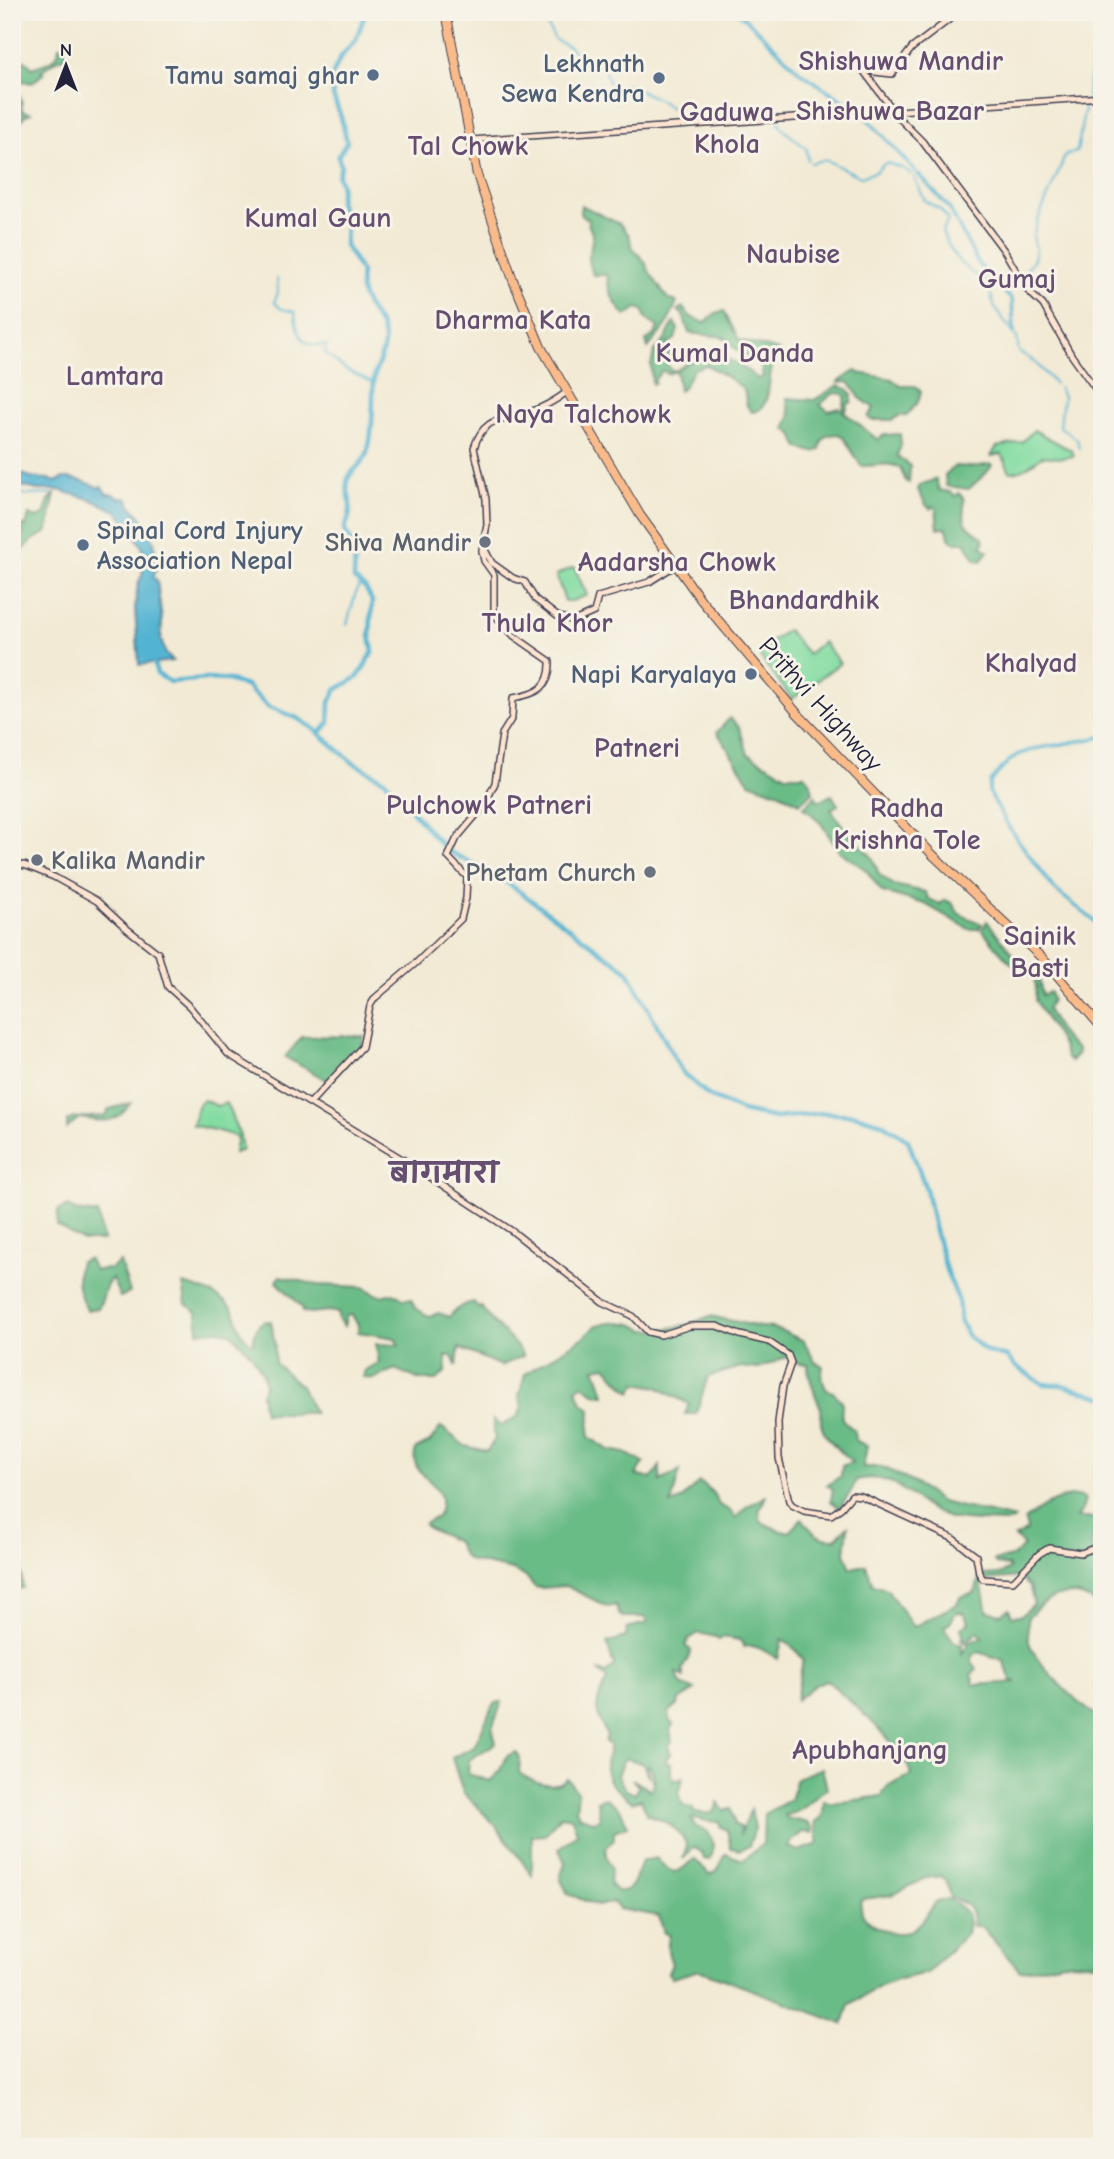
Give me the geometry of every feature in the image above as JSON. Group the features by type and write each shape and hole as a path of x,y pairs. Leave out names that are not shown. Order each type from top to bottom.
{"highway":[{"name":"Prithvi Highway","path":"446,12 477,176 513,280 541,347 640,515 701,600 797,713 933,855 1044,960 1102,1028"}],"main road":[{"path":"960,12 912,48 892,74 874,72 859,65 894,111 922,141 1005,252 1027,290 1043,305 1075,361 1102,398"},
{"path":"471,140 1102,97"},
{"path":"311,1102 362,1047 370,1006 375,998 417,962 461,918 467,877 448,857 454,841 484,806 496,781 502,734 512,718 513,698 530,694 546,685 550,661 514,636 493,611 494,575 484,561 482,550 487,525 486,499 474,448 476,440 493,420 529,412 567,393"},
{"path":"482,550 496,567 525,582 535,599 569,621 578,621 594,612 598,597 649,582 676,565"},
{"path":"12,856 20,866 24,864 54,877 101,904 126,929 159,953 168,987 190,1007 228,1054 311,1102 522,1237 603,1303 633,1316 651,1333 661,1335 690,1326 713,1325 769,1342 788,1355 791,1363 782,1394 778,1432 781,1469 792,1505 804,1511 831,1515 852,1495 861,1496 952,1538 975,1555 983,1579 1013,1580 1039,1554 1049,1548 1082,1553 1102,1545"}],"green space":[{"path":"12,45 21,51 20,63 25,60 32,68 49,62 58,54 59,46 65,45 67,52 65,59 58,59 41,71 44,73 32,83 18,80 15,83 22,111 32,113 25,115 13,127"},
{"path":"581,205 620,224 629,235 632,247 645,262 668,299 677,302 666,326 648,348 646,341 655,334 658,327 646,319 643,310 637,308 626,316 612,297 607,275 593,275 588,261 593,235 589,220 580,213"},
{"path":"682,307 691,317 705,323 716,313 724,311 739,340 779,351 772,367 766,401 758,410 752,412 749,409 744,391 738,385 706,365 694,369 679,391 676,371 667,374 662,371 652,384 651,365 654,352 665,340 674,322 678,329 675,339 667,344 670,351 666,363 671,370 677,370 699,357 718,356 737,364 758,379 763,377 761,362 741,352 724,337 689,333 683,315 678,310"},
{"path":"855,371 892,379 900,386 915,386 921,392 918,402 906,416 892,420 871,420 868,417 874,408 860,398 849,382 837,383"},
{"path":"837,386 848,389 852,395 852,402 848,404 846,411 843,408 846,396 838,393 832,394 820,405 829,411 839,408 878,440 884,435 900,434 901,445 897,456 910,466 909,483 900,468 895,466 861,466 839,434 827,435 820,450 813,452 799,448 792,433 785,429 790,417 787,398 814,400"},
{"path":"1034,430 1072,451 1074,456 1042,456 1023,469 1010,472 1002,454 991,456 997,447 1022,442"},
{"path":"991,464 987,472 969,489 946,486 945,475 955,466"},
{"path":"936,479 939,490 955,496 959,493 964,499 965,521 983,537 984,543 981,546 988,551 981,561 976,560 965,542 955,542 949,538 947,528 938,528 936,508 933,506 931,509 926,505 918,490 920,485"},
{"path":"55,494 47,532 34,539 12,561 12,544 22,537 24,531 19,530 23,525 26,527 29,515 36,518 44,515 49,500"},
{"path":"574,567 587,595 565,601 556,575"},
{"path":"787,630 808,654 823,642 840,663 792,699 760,657 763,648"},
{"path":"730,718 739,727 748,754 786,775 805,775 813,792 800,803 749,782 717,732"},
{"path":"832,795 838,805 831,809 844,828 872,857 879,874 894,885 925,892 929,899 940,904 945,900 952,903 959,914 982,924 979,929 969,929 925,904 882,892 866,870 839,851 820,822 804,807 815,796 819,801"},
{"path":"987,921 1024,968 1037,967 1042,995 1050,992 1052,1000 1047,1009 1063,1037 1077,1049 1078,1053 1071,1061 1067,1059 1062,1045 1035,1000 1036,986 1033,976 1012,964 982,930"},
{"path":"364,1036 363,1045 330,1082 285,1057 302,1037"},
{"path":"204,1100 217,1106 226,1103 240,1136 242,1150 234,1153 237,1138 234,1136 192,1125 199,1104"},
{"path":"131,1103 114,1118 102,1121 79,1118 67,1128 67,1121 73,1118 105,1116 109,1109"},
{"path":"69,1206 75,1211 98,1214 103,1241 83,1241 57,1226 58,1211"},
{"path":"88,1259 95,1270 111,1269 120,1262 130,1293 120,1297 112,1278 98,1308 87,1310 79,1292 77,1274 80,1262"},
{"path":"280,1276 318,1285 363,1287 380,1296 394,1293 403,1299 411,1299 415,1308 429,1316 439,1313 449,1317 460,1307 474,1302 479,1309 481,1306 523,1356 501,1366 459,1348 457,1364 452,1356 446,1356 446,1371 437,1380 420,1380 395,1369 373,1379 363,1377 365,1370 379,1363 376,1344 399,1345 395,1338 358,1332 358,1325 352,1315 346,1316 344,1326 338,1319 338,1313 303,1312 302,1307 277,1282"},
{"path":"183,1284 205,1291 226,1303 235,1314 242,1333 251,1343 260,1324 271,1321 275,1363 301,1386 314,1413 264,1413 261,1394 265,1384 262,1372 252,1355 231,1333 219,1330 198,1332 197,1312 186,1304"},
{"path":"710,1316 768,1327 804,1341 815,1362 823,1366 821,1376 826,1389 842,1401 841,1415 854,1430 855,1440 867,1446 863,1467 889,1470 916,1484 941,1502 1015,1519 1011,1522 953,1519 935,1512 894,1484 871,1478 856,1480 838,1513 837,1506 831,1501 833,1489 827,1485 841,1476 842,1466 852,1462 823,1429 821,1408 812,1386 808,1364 786,1357 758,1369 741,1367 708,1377 696,1414 685,1414 689,1404 657,1387 637,1383 631,1392 606,1366 595,1368 605,1395 596,1394 582,1385 576,1389 582,1403 590,1409 589,1437 609,1450 625,1453 644,1463 636,1475 651,1479 660,1466 660,1481 680,1471 671,1504 681,1500 699,1482 711,1491 719,1505 729,1510 736,1518 746,1507 766,1496 759,1511 761,1522 781,1531 789,1532 802,1518 816,1534 835,1539 848,1526 845,1553 851,1568 866,1565 873,1585 887,1589 913,1627 957,1604 960,1597 975,1593 983,1575 1000,1574 1010,1569 1009,1566 996,1564 994,1561 1012,1557 1024,1546 1015,1537 1027,1530 1025,1520 1046,1505 1062,1498 1077,1496 1085,1498 1082,1512 1076,1518 1102,1518 1102,1530 1097,1529 1099,1537 1094,1534 1091,1545 1093,1550 1089,1559 1090,1563 1102,1558 1102,1597 1094,1602 1085,1597 1067,1594 1050,1599 1028,1617 1028,1639 1035,1654 1051,1675 1072,1697 1102,1717 1102,1963 1063,1962 1020,1971 981,1926 973,1926 971,1910 950,1897 946,1880 940,1876 926,1878 892,1895 863,1899 860,1902 865,1918 884,1930 905,1932 919,1925 937,1901 949,1899 967,1914 967,1933 927,1973 881,1986 849,2005 843,2024 699,1970 672,1978 668,1973 672,1964 668,1950 670,1935 664,1933 659,1916 619,1909 613,1902 598,1906 568,1894 560,1878 565,1863 559,1848 577,1833 572,1818 560,1816 545,1835 532,1836 532,1875 496,1826 463,1792 452,1758 474,1747 494,1703 502,1702 492,1728 496,1743 469,1760 468,1774 490,1781 501,1770 507,1756 516,1752 520,1758 519,1773 550,1785 567,1778 578,1793 576,1809 579,1816 594,1822 600,1818 597,1801 606,1798 620,1809 628,1826 614,1831 614,1839 606,1847 611,1869 610,1884 616,1891 622,1891 634,1882 641,1861 656,1858 675,1872 694,1859 710,1874 717,1871 726,1854 743,1860 763,1844 764,1814 790,1800 797,1778 822,1768 827,1788 802,1809 785,1815 786,1818 808,1823 813,1829 812,1833 802,1832 787,1846 798,1851 819,1844 815,1821 819,1820 823,1813 824,1801 831,1804 881,1796 888,1787 911,1775 907,1764 888,1739 827,1680 816,1684 796,1700 803,1660 796,1650 782,1639 778,1659 757,1647 744,1647 740,1640 723,1637 719,1640 699,1633 689,1639 685,1646 691,1650 682,1669 684,1677 676,1673 681,1684 695,1690 679,1700 678,1705 669,1712 670,1722 674,1724 670,1729 672,1742 668,1745 671,1754 666,1763 671,1763 674,1781 683,1777 679,1794 683,1806 693,1808 693,1812 706,1813 715,1810 718,1802 724,1811 731,1808 735,1825 741,1827 740,1835 751,1809 755,1828 749,1846 739,1850 731,1848 727,1830 721,1827 719,1822 691,1819 696,1827 707,1831 713,1852 710,1860 704,1859 702,1853 694,1847 683,1859 687,1845 675,1829 647,1814 641,1799 632,1802 623,1795 611,1784 606,1772 610,1745 605,1742 607,1735 599,1719 597,1707 607,1679 598,1671 606,1673 614,1666 607,1643 626,1637 627,1628 647,1623 645,1617 622,1617 616,1605 608,1607 566,1586 535,1587 527,1578 513,1570 471,1561 464,1557 457,1542 424,1524 437,1517 441,1505 440,1495 436,1487 417,1468 416,1449 430,1442 441,1427 465,1446 487,1451 495,1439 493,1420 502,1426 518,1416 522,1407 519,1397 525,1374 584,1337 597,1325 618,1322 645,1330 660,1330 690,1324","holes":["1020,1577 1030,1588 1034,1604 1022,1615 1012,1616 1009,1609 1001,1614 987,1611 981,1583 985,1580","956,1612 964,1613 969,1623 961,1628 964,1638 961,1639 964,1643 978,1632 983,1637 969,1642 962,1654 962,1645 954,1642 944,1627 950,1623","979,1652 1003,1660 1011,1680 1017,1682 974,1685 971,1674 977,1670 972,1662 972,1655","627,1758 643,1764 649,1777 647,1765 650,1766 652,1780 655,1779 652,1789 632,1779 639,1787 635,1794 626,1790 617,1775"]},
{"path":"12,1547 18,1548 23,1588 12,1590"}],"water":[{"path":"12,470 55,482 64,478 99,488 101,486 107,494 128,499 144,522 149,524 153,536 157,564 153,577 157,580 162,621 161,640 166,654 173,661 139,665 135,608 144,559 142,547 117,511 90,499 58,490 38,490 12,484"}],"waterway":[{"path":"320,733 329,723 330,702 336,690 358,677 373,652 370,635 372,601 366,589 354,579 355,547 344,530 350,513 348,479 365,458 369,444 374,378 384,341 380,325 362,294 361,272 345,245 346,225 339,201 341,186 338,176 341,167 338,156 347,142 333,96 332,76 340,58 356,39 366,12"},
{"path":"534,12 548,26 555,40 578,55 603,66 609,83"},
{"path":"737,12 800,72 860,112"},
{"path":"1087,96 1093,55 1102,37"},
{"path":"611,87 615,93 625,84 656,98 682,115 695,114 701,110 709,111 717,119 770,117"},
{"path":"1021,277 1034,259 1036,249 1033,237 1037,222 1066,154 1077,152 1086,100"},
{"path":"865,116 915,171"},
{"name":"Gaduwa Khola","path":"779,122 784,130 806,148 808,160"},
{"name":"Gaduwa Khola","path":"811,163 828,161 861,177 877,171 887,163 911,174"},
{"path":"918,174 949,208 979,265 1012,300 1014,333"},
{"path":"914,177 925,201 941,210 948,220 942,232 955,256 971,272 987,282 995,308 1017,338 1019,352 1034,361 1055,384"},
{"path":"277,278 278,293 274,302 281,309 295,312 302,338 311,344 326,345 325,353 346,370 372,382 374,389"},
{"path":"1004,290 1012,290 1018,280"},
{"path":"1059,388 1063,397 1060,427 1077,439 1079,448"},
{"path":"12,491 27,495 52,494"},
{"path":"347,624 357,589 361,585"},
{"path":"153,659 157,674 170,682 228,680 246,686 267,706 297,718 313,728 352,762 386,781 446,850 501,878 628,971 682,1072 709,1096 742,1111 775,1118 823,1113 855,1115 882,1123 908,1140 926,1189 946,1270 958,1299 960,1320 967,1335 987,1352 1007,1357 1015,1366 1043,1384 1062,1385 1102,1397"},
{"path":"1034,749 1102,737"},
{"path":"1032,750 1017,755 1007,763 990,782 989,792 1010,829 1054,889 1102,927"}],"place":[{"name":"Tamu samaj ghar","path":"373,75"},
{"name":"Lekhnath Sewa Kendra","path":"659,78"},
{"name":"Shiva Mandir","path":"485,542"},
{"name":"Spinal Cord Injury Association Nepal","path":"83,545"},
{"name":"Napi Karyalaya","path":"751,674"},
{"name":"Kalika Mandir","path":"37,860"},
{"name":"Phetam Church","path":"650,872"}],"district":[{"name":"Shishuwa Mandir","path":"901,60"},
{"name":"Shishuwa Bazar","path":"890,110"},
{"name":"Gaduwa Khola","path":"727,127"},
{"name":"Tal Chowk","path":"468,145"},
{"name":"Kumal Gaun","path":"318,217"},
{"name":"Naubise","path":"793,253"},
{"name":"Gumaj","path":"1017,278"},
{"name":"Dharma Kata","path":"513,319"},
{"name":"Kumal Danda","path":"735,352"},
{"name":"Lamtara","path":"115,375"},
{"name":"Naya Talchowk","path":"583,413"},
{"name":"Aadarsha Chowk","path":"677,561"},
{"name":"Bhandardhik","path":"804,599"},
{"name":"Thula Khor","path":"547,622"},
{"name":"Khalyad","path":"1031,662"},
{"name":"Patneri","path":"637,747"},
{"name":"Pulchowk Patneri","path":"489,804"},
{"name":"Radha Krishna Tole","path":"907,823"},
{"name":"Sainik Basti","path":"1040,951"},
{"name":"बागमारा","path":"444,1173"},
{"name":"Apubhanjang","path":"870,1749"}]}
